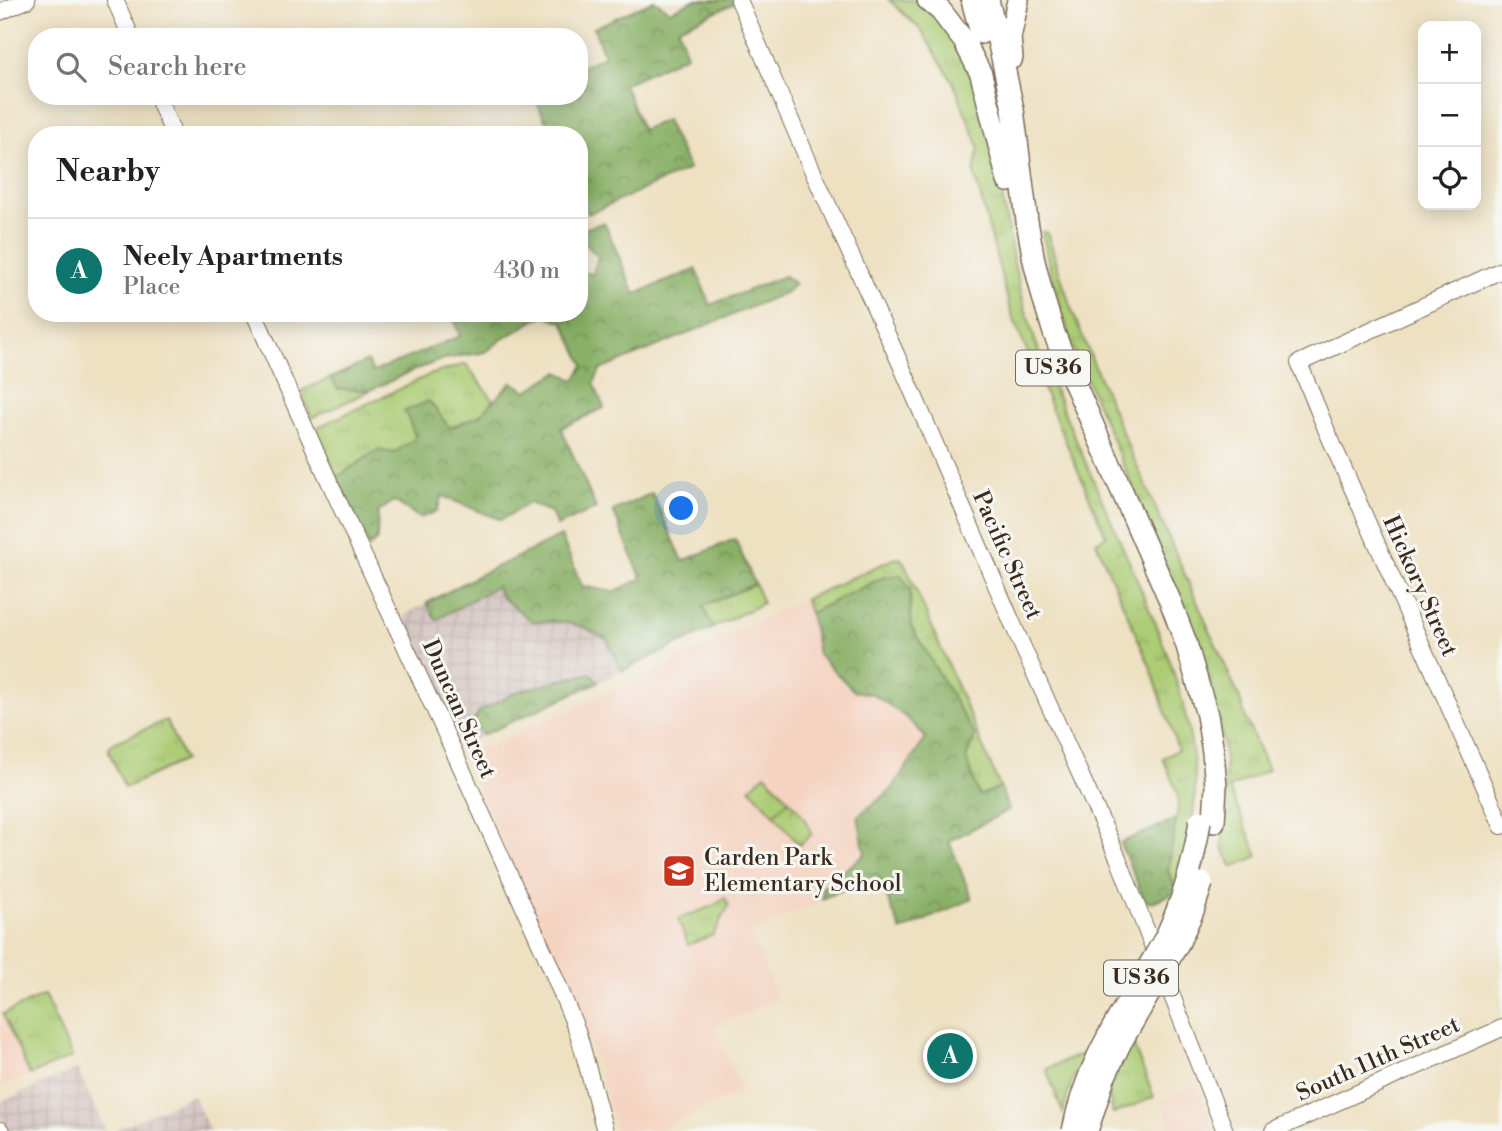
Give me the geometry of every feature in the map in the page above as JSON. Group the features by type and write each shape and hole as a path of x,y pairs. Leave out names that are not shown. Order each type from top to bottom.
{"highway":[{"path":"929,0 959,34 981,74 1008,181"},
{"name":"US 36","path":"972,0 998,111 1021,264 1042,339 1158,610 1185,685 1199,753 1207,822 1203,878 1193,911 1168,961 1120,1044 1104,1078 1087,1131"},
{"name":"US 36","path":"988,0 1013,109 1034,261 1054,333 1186,643 1207,715 1216,786 1207,822 1179,904 1166,935 1091,1069 1073,1131"},
{"path":"1013,109 1010,38 1018,0"}],"street":[{"path":"0,12 27,0"},
{"path":"115,0 127,28"},
{"name":"Pacific Street","path":"739,0 1118,858 1225,1131"},
{"path":"161,105 170,126"},
{"name":"Hickory Street","path":"1502,270 1299,363 1330,440 1502,827"},
{"name":"Duncan Street","path":"258,322 549,963 578,1032 605,1131"},
{"name":"South 11th Street","path":"1273,1131 1502,1028"}],"shaded area":[{"path":"497,586 532,621 564,622 584,627 607,640 622,671 598,682 591,673 473,721 483,735 461,743 404,619 406,614 427,603 437,620"},
{"name":"Carden Park Elementary School","path":"805,599 812,618 818,654 854,691 873,694 907,718 926,738 890,791 858,816 865,854 822,888 822,899 817,903 751,932 778,1000 716,1026 741,1092 656,1131 615,1131 581,1013 529,907 467,758 478,749 497,743"},
{"path":"3,1014 30,1075 0,1088 0,1015"},
{"path":"77,1069 106,1131 7,1131 0,1115 0,1102"},
{"path":"1196,1084 1216,1131 1173,1131 1160,1101"},
{"path":"193,1095 210,1131 113,1131"}],"green space":[{"path":"654,0 670,11 694,0 733,0 735,3 678,28 687,55 624,84 642,130 666,120 689,169 588,214 588,126 548,126 538,105 588,105 588,64 604,56 594,28"},
{"path":"889,0 919,0 955,34 987,109 1013,259 1039,352 1171,664 1188,728 1195,792 1191,830 1177,892 1168,871 1178,794 1163,758 1178,750 1152,671 1096,542 1106,536 1012,316 974,172 979,147 953,82 921,30"},
{"path":"604,222 635,294 696,269 710,305 785,276 795,284 787,292 600,370 594,383 604,408 561,428 596,508 557,526 551,512 529,503 501,520 442,496 437,511 420,518 394,501 378,512 377,540 369,547 337,477 378,450 394,453 416,438 405,411 429,401 450,428 479,416 512,382 527,391 558,372 575,380 584,365 563,322 588,322 588,273 593,274 598,256 588,247 588,228"},
{"path":"1042,232 1047,232 1071,308 1118,423 1240,699 1268,770 1229,788 1258,856 1233,867 1222,848 1225,760 1210,680 1193,628 1071,343"},
{"path":"455,322 532,322 486,352 444,359 371,390 338,389 331,378 367,361 373,372 460,336"},
{"path":"466,364 494,401 479,416 449,428 429,401 406,412 417,438 394,453 378,450 337,477 316,428 429,375"},
{"path":"331,378 338,389 371,390 312,418 301,391"},
{"path":"652,493 683,561 735,539 755,584 703,606 713,628 622,671 607,640 584,627 564,622 532,621 501,597 497,586 436,620 427,603 561,536 582,586 613,592 642,579 613,511"},
{"path":"900,558 905,564 1000,787 979,796 966,758 975,736 911,626 910,589 884,577 810,613 805,599"},
{"path":"901,575 910,589 911,626 975,736 966,758 979,796 1000,787 1009,810 949,841 972,899 901,931 877,874 822,899 822,888 865,854 858,816 890,791 926,738 907,718 873,694 854,691 818,654 810,613 884,577"},
{"path":"755,584 763,603 713,628 703,606"},
{"path":"591,673 598,682 483,735 473,721 480,711 519,691"},
{"path":"166,720 184,760 125,788 109,747"},
{"path":"765,774 789,800 774,814 750,788"},
{"path":"789,800 802,815 812,834 799,845 774,814"},
{"path":"1176,819 1168,871 1177,892 1148,902 1143,897 1120,843"},
{"path":"725,898 729,905 713,935 688,945 678,919 713,906"},
{"path":"44,995 72,1057 30,1075 3,1014"},
{"path":"1131,1039 1154,1097 1113,1114 1108,1091"},
{"path":"1084,1053 1069,1089 1063,1113 1046,1069"}],"place":[{"name":"Carden Park Elementary School","path":"679,871"},
{"name":"Neely Apartments","path":"950,1056"}]}
